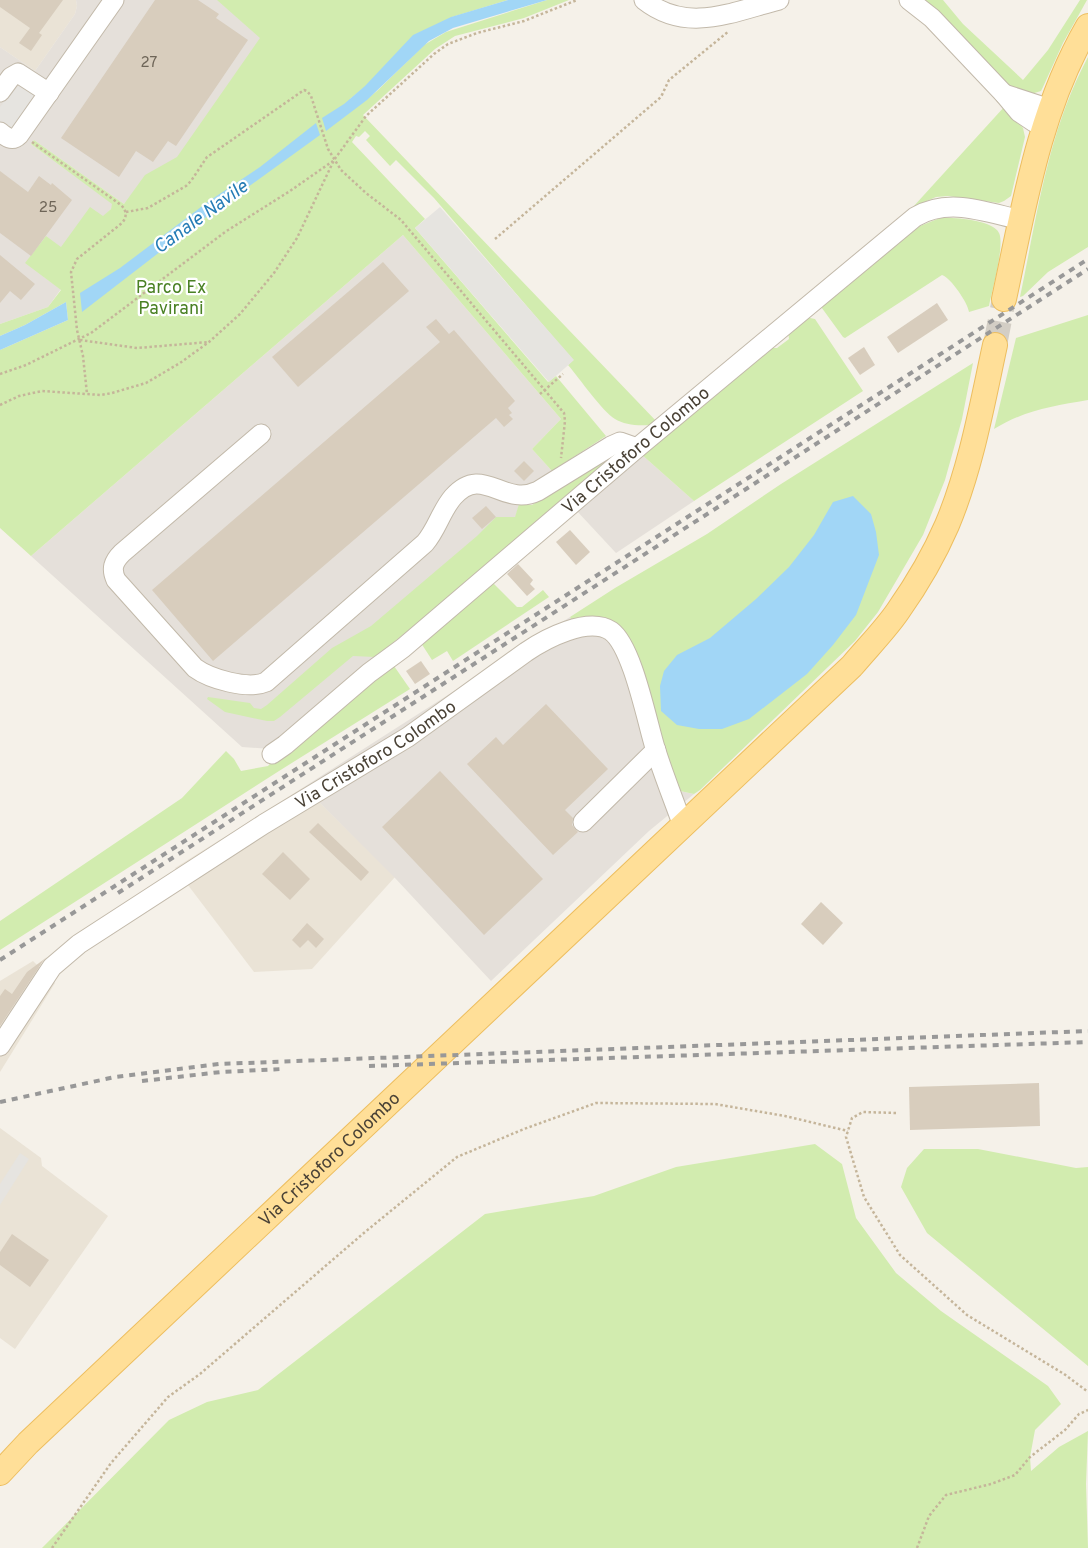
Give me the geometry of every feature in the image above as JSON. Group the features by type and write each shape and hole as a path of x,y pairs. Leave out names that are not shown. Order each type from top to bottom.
{"main road":[{"path":"1004,299 1021,220 1047,118 1063,77 1088,26"},
{"name":"Via Cristoforo Colombo","path":"0,1473 28,1444 852,666 898,612 930,560 947,524 977,431 995,345"}],"street":[{"path":"0,132 12,139 21,134 114,0"},
{"path":"644,0 663,12 687,19 712,18 779,0"},
{"path":"908,0 932,18 1023,116 1047,118"},
{"path":"0,92 11,77 18,73 49,93"},
{"name":"Via Cristoforo Colombo","path":"272,754 284,746 369,673 403,648 637,448 915,217 929,209 946,206 968,208 1021,220"},
{"path":"261,434 122,553 113,565 113,573 116,580 195,668 208,676 253,686 266,682 426,544 447,506 454,496 465,488 472,484 481,483 512,494 527,495 538,491 620,442 637,448"},
{"name":"Via Cristoforo Colombo","path":"0,1046 52,967 80,944 264,824 408,737 534,647 557,634 578,628 596,627 610,630 620,640 629,658 656,750 683,826"},
{"path":"583,822 656,750"}],"path":[{"path":"0,405 19,396 37,392 57,391 112,394 146,383 210,342 240,314 280,264 297,238 334,160 362,120 440,50 466,36 515,24 577,0"},
{"path":"495,240 661,98 669,80 732,29 737,11"},
{"path":"126,212 148,208 186,186 207,157 304,90 307,91 311,96 328,148 334,160 348,178 401,220 561,408 565,417 561,460 566,473"},
{"path":"21,134 121,206 126,212 122,223 77,259 71,272 77,330 83,356 87,394"},
{"path":"0,374 26,365 79,340 108,321 225,232 334,160"},
{"path":"79,340 137,348 210,342"},
{"path":"540,394 563,374"},
{"path":"52,1548 111,1463 168,1397 200,1374 267,1314 457,1157 524,1129 596,1103 715,1104 785,1116 848,1131"},
{"path":"896,1113 863,1112 852,1118 846,1137 864,1197 900,1255 967,1316 1064,1374 1088,1392"},
{"path":"917,1548 929,1516 946,1495 991,1484 1015,1475 1030,1457 1065,1430 1079,1414 1088,1410"}],"shaded area":[{"path":"0,0 76,0 75,14 35,71 0,47"},
{"path":"76,0 313,0 202,150 124,204 34,140 31,144 113,204 111,209 44,277 61,289 48,307 0,324 0,47 35,71 75,14"},
{"path":"18,82 36,95 11,130 0,122 0,107"},
{"path":"440,207 574,360 549,382 415,228"},
{"path":"403,235 561,419 532,449 552,471 525,486 504,554 375,657 270,749 242,747 31,556"},
{"path":"641,454 694,501 616,553 576,510"},
{"path":"570,617 575,625 612,625 680,791 694,794 649,831 491,981 395,878 304,787"},
{"path":"304,787 395,877 312,969 254,972 175,868"},
{"path":"33,961 55,983 0,1072 0,981"},
{"path":"0,1128 41,1158 42,1166 108,1216 15,1349 0,1338"},
{"path":"20,1153 29,1159 0,1205 0,1184"}],"green space":[{"name":"Parco Ex Pavirani","path":"217,0 508,0 452,17 350,99 357,107 377,91 424,45 446,32 547,0 569,0 524,18 455,36 435,49 363,115 658,423 642,425 625,423 610,415 568,365 573,360 434,198 396,160 390,166 366,140 370,136 365,131 359,137 356,136 352,142 425,219 415,228 548,382 556,376 606,436 552,471 532,449 561,419 403,235 31,556 0,528 0,350 68,320 66,302 25,325 0,336 0,324 48,307 61,290 25,263 46,236 61,247 90,207 103,216 111,209 112,204 31,144 34,140 124,204 145,175 177,157 260,38"},
{"path":"922,0 943,0 963,24 1023,80 1048,50 1080,0 1087,0 1063,43 1041,91 1031,94 1011,90"},
{"path":"1088,57 1088,247 1048,272 1020,297 1038,205 1053,144 1074,85"},
{"path":"1005,106 1023,128 1025,137 1011,196 999,203 948,196 936,197 913,207"},
{"path":"940,218 981,222 989,225 999,233 999,257 989,306 969,312 966,303 958,291 942,275 845,338 843,337 819,304 920,226"},
{"path":"1088,315 1088,400 1028,413 994,429 1016,338"},
{"path":"805,317 815,319 863,391 694,501 641,454 767,348 777,348 789,339 788,330"},
{"path":"973,363 962,419 945,480 923,535 878,612 855,641 700,790 694,794 680,791 624,638 575,625 570,617 707,534 781,484"},
{"path":"614,451 620,452 504,554 375,657 353,656 274,721 225,712 207,699 208,697 250,703 254,708 261,709 332,648 371,626 477,536 496,517 515,517 519,504 532,505"},
{"path":"492,582 517,607 522,607 543,590 549,597 453,661 447,651 432,660 421,643"},
{"path":"394,666 410,689 0,950 0,921 182,798 226,751 234,759 241,771 268,766 274,759"},
{"path":"815,1144 842,1164 856,1218 896,1273 941,1311 1048,1386 1061,1404 1035,1430 1030,1457 1031,1471 1059,1447 1088,1431 1086,1484 1088,1548 42,1548 169,1420 207,1402 258,1390 485,1214 594,1196 676,1167"},
{"path":"924,1149 978,1149 1076,1168 1088,1167 1088,1366 927,1233 901,1187 907,1168"}],"water":[{"path":"508,0 547,0 453,28 429,41 367,100 326,131 322,118 344,104 365,86 413,35 451,17"},
{"name":"Canale Navile","path":"316,123 320,135 187,231 82,312 80,293 120,268 209,201 260,167"},
{"path":"66,302 68,320 0,350 0,336 25,325"},
{"path":"853,496 871,514 879,555 856,615 833,645 807,674 749,719 722,729 699,729 677,725 661,711 660,686 664,671 677,655 710,638 756,599 789,567 814,535 833,502"}],"building":[{"path":"0,0 63,0 39,33 42,35 31,51 19,43 30,28 0,7"},
{"path":"155,0 198,0 219,14 216,18 248,40 176,146 168,141 153,162 136,151 119,177 61,138"},
{"path":"0,171 28,192 39,176 51,185 52,183 72,200 31,256 0,233"},
{"path":"0,255 35,284 21,300 10,291 0,303"},
{"path":"383,262 409,291 298,387 272,357"},
{"path":"937,303 948,320 898,353 887,337"},
{"path":"436,319 449,334 454,330 515,401 508,408 512,413 509,415 513,419 504,427 496,418 213,661 152,590 440,342 426,327"},
{"path":"864,347 875,365 860,375 848,358"},
{"path":"524,461 534,471 524,481 514,471"},
{"path":"486,506 496,517 482,529 472,518"},
{"path":"570,530 590,552 576,565 556,542"},
{"path":"518,564 533,580 530,584 535,589 527,596 507,574"},
{"path":"421,661 430,674 415,684 406,671"},
{"path":"546,704 608,769 565,810 573,818 572,825 578,832 553,855 467,764 496,737 503,745"},
{"path":"440,771 543,879 484,935 382,827"},
{"path":"318,823 369,872 361,881 309,832"},
{"path":"283,852 310,879 290,900 262,874"},
{"path":"821,902 843,923 823,945 801,924"},
{"path":"307,923 324,939 316,948 308,940 300,948 292,940"},
{"path":"47,957 0,1026 0,996 5,989 12,994 27,972"},
{"path":"1039,1083 1040,1126 910,1130 909,1087"},
{"path":"12,1234 49,1260 30,1287 0,1265 0,1252"}],"tunnel":[{"path":"995,345 1004,299"}],"railway":[{"path":"0,960 1088,259"},
{"path":"118,893 1088,269"},
{"path":"0,1102 115,1077 219,1064 1088,1031"},
{"path":"369,1066 1088,1042"},
{"path":"142,1081 221,1072 282,1069"}]}
